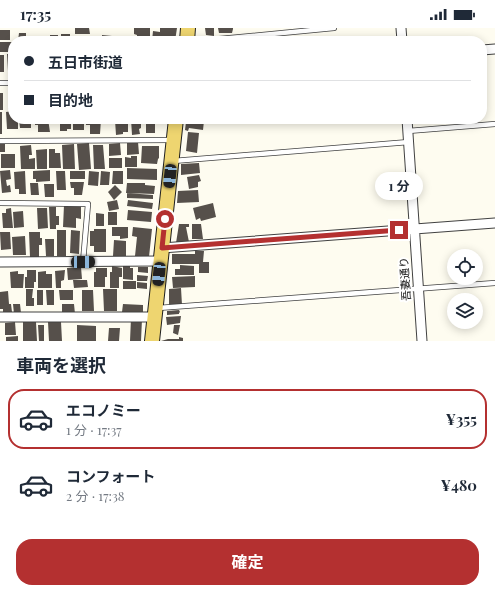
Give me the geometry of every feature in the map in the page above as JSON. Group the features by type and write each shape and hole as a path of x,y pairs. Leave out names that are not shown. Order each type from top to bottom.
{"main road":[{"path":"152,341 175,124"}],"street":[{"name":"吾妻通り","path":"407,124 422,341"},
{"path":"0,262 83,262 414,229 495,223"},
{"path":"0,317 155,312"}],"lane":[{"path":"237,36 276,31 334,28"},
{"path":"408,131 495,124"},
{"path":"0,141 173,140"},
{"path":"171,161 409,142"},
{"path":"0,203 88,204 83,262"},
{"path":"155,312 164,308 495,283"}],"building":[{"path":"75,28 89,28 90,34 75,34"},
{"path":"134,28 150,28 150,36 137,36 134,34"},
{"path":"160,28 177,28 176,36 152,36 153,31 160,32"},
{"path":"205,28 214,28 214,36 206,35"},
{"path":"218,28 233,29 232,33 219,33"},
{"path":"0,30 10,30 8,40 0,40"},
{"path":"19,33 26,33 26,36 19,36"},
{"path":"61,34 70,34 70,36 61,36"},
{"path":"0,42 8,42 8,52 0,52"},
{"path":"0,55 4,55 4,72 0,72"},
{"path":"0,93 3,93 3,110 0,110"},
{"path":"0,112 2,112 2,134 0,134"},
{"path":"6,112 8,112 8,124 18,124 18,129 7,129"},
{"path":"20,124 31,124 31,128 20,128"},
{"path":"49,124 50,132 38,132 38,125 35,125"},
{"path":"60,124 71,124 71,129 67,129 67,131 60,131"},
{"path":"73,124 84,124 84,130 73,130"},
{"path":"101,124 100,134 90,134 90,125 86,125"},
{"path":"115,124 128,124 128,132 123,132 123,134 116,135"},
{"path":"131,124 141,124 141,128 139,129 140,134 132,135"},
{"path":"146,124 155,124 155,133 146,133"},
{"path":"186,124 204,124 203,130 189,128 188,131 185,130"},
{"path":"188,132 199,133 197,153 186,151"},
{"path":"138,142 139,154 127,155 127,143"},
{"path":"89,143 91,169 79,170 77,144"},
{"path":"120,143 121,155 109,156 109,144"},
{"path":"0,144 5,144 5,152 0,152"},
{"path":"74,144 75,169 63,169 62,145"},
{"path":"31,145 32,155 29,155 29,159 35,158 35,169 21,169 20,146"},
{"path":"93,145 103,145 105,169 94,169"},
{"path":"142,146 159,146 159,158 157,164 141,163"},
{"path":"47,149 47,169 37,169 36,150"},
{"path":"49,149 55,149 55,153 60,153 61,168 49,168"},
{"path":"1,154 15,154 15,168 1,168"},
{"path":"131,156 137,156 137,167 125,167 125,157 131,158"},
{"path":"109,158 122,158 122,168 109,168"},
{"path":"199,163 200,173 181,175 181,164"},
{"path":"127,168 157,169 157,180 127,179"},
{"path":"10,170 11,179 6,180 7,186 10,185 11,192 2,193 0,171"},
{"path":"50,170 50,181 36,182 36,179 33,179 33,171"},
{"path":"25,171 26,194 19,194 19,189 15,189 14,172"},
{"path":"56,171 65,171 66,190 57,190"},
{"path":"70,171 85,171 85,179 70,179"},
{"path":"89,171 99,172 98,186 88,185"},
{"path":"101,171 110,172 109,185 100,185"},
{"path":"113,171 123,171 123,184 112,184"},
{"path":"199,175 201,181 198,182 198,187 189,189 187,177"},
{"path":"70,182 84,182 82,195 74,195 74,188 71,188"},
{"path":"30,183 38,183 39,195 31,195"},
{"path":"127,183 145,183 145,185 155,186 154,194 126,193"},
{"path":"44,184 54,184 54,197 45,197"},
{"path":"115,185 122,192 114,200 108,192"},
{"path":"198,190 199,202 177,203 178,191"},
{"path":"127,193 153,195 153,199 127,198"},
{"path":"117,200 119,209 109,211 107,202"},
{"path":"128,200 153,203 152,209 127,206"},
{"path":"213,203 216,217 201,221 200,218 196,220 193,208"},
{"path":"64,205 81,206 81,219 76,218 76,228 63,227"},
{"path":"49,207 56,207 56,216 59,216 59,225 56,225 56,229 50,229"},
{"path":"11,208 13,228 3,228 2,213 6,213 6,209"},
{"path":"37,208 47,208 48,228 38,229"},
{"path":"128,210 152,212 151,222 127,220"},
{"path":"23,211 24,227 14,228 13,212"},
{"path":"108,212 117,212 117,225 108,225"},
{"path":"96,213 104,214 104,226 96,226"},
{"path":"179,224 189,224 189,227 186,227 189,242 176,243"},
{"path":"192,224 201,224 203,239 192,239"},
{"path":"112,227 128,227 128,238 120,239 120,236 112,236"},
{"path":"133,227 152,229 149,257 135,256 137,237 132,236"},
{"path":"94,229 106,229 106,252 94,252 94,246 90,246 90,231 94,231"},
{"path":"57,230 66,230 66,256 57,256"},
{"path":"71,230 80,231 79,254 70,253"},
{"path":"0,232 10,232 11,249 1,250"},
{"path":"29,232 40,232 42,245 39,245 39,257 30,257"},
{"path":"25,236 26,255 13,255 12,237"},
{"path":"45,239 54,239 54,256 46,256"},
{"path":"114,240 126,241 126,256 113,256"},
{"path":"195,251 204,251 203,262 209,262 209,273 199,273 199,264 172,264 172,254 195,254"},
{"path":"180,265 194,266 194,275 175,275 175,269 180,269"},
{"path":"112,266 122,268 122,277 119,277 119,288 110,288 110,272 112,272"},
{"path":"123,266 130,266 130,268 133,268 133,280 123,279"},
{"path":"81,267 82,279 68,280 67,268"},
{"path":"138,267 148,267 148,273 138,272"},
{"path":"96,268 107,268 105,287 94,287 94,272 96,272"},
{"path":"27,270 36,270 36,282 34,282 34,288 25,288 25,277 27,277"},
{"path":"65,270 64,280 61,281 61,288 56,288 55,271"},
{"path":"18,271 18,274 24,274 23,288 11,288 10,272"},
{"path":"46,271 46,274 52,274 52,288 38,288 38,272"},
{"path":"137,275 148,276 147,281 137,281"},
{"path":"195,276 195,287 173,288 172,277"},
{"path":"73,280 87,280 88,287 74,288"},
{"path":"123,281 136,281 136,289 123,289"},
{"path":"137,282 147,283 147,289 137,288"},
{"path":"181,288 182,305 169,305 169,289"},
{"path":"26,289 33,289 32,298 34,298 34,306 26,306"},
{"path":"103,289 117,289 117,311 104,311"},
{"path":"37,290 43,290 43,305 37,305"},
{"path":"46,290 54,290 54,305 47,305"},
{"path":"59,290 73,290 73,300 60,300"},
{"path":"82,290 93,290 94,311 82,311"},
{"path":"8,291 9,304 11,304 12,312 3,312 3,309 0,309 0,292"},
{"path":"13,304 20,304 21,313 14,314"},
{"path":"62,304 74,304 75,314 62,314"},
{"path":"123,304 143,305 143,312 122,312"},
{"path":"179,310 179,314 167,315 167,311"},
{"path":"181,316 180,323 167,325 166,317"},
{"path":"131,318 142,319 141,341 130,341"},
{"path":"15,322 16,335 5,335 5,323"},
{"path":"23,322 36,322 37,341 23,341"},
{"path":"48,322 61,322 62,341 49,341"},
{"path":"38,325 44,325 44,341 39,341"},
{"path":"77,325 96,326 96,341 77,341"},
{"path":"174,325 180,325 178,335 173,333"},
{"path":"109,328 120,328 119,341 108,341"},
{"path":"18,336 18,341 6,341 6,337"},
{"path":"179,337 183,338 183,341 161,341 168,339 179,339"}],"route":[{"path":"165,219 162,248 399,230"}]}
